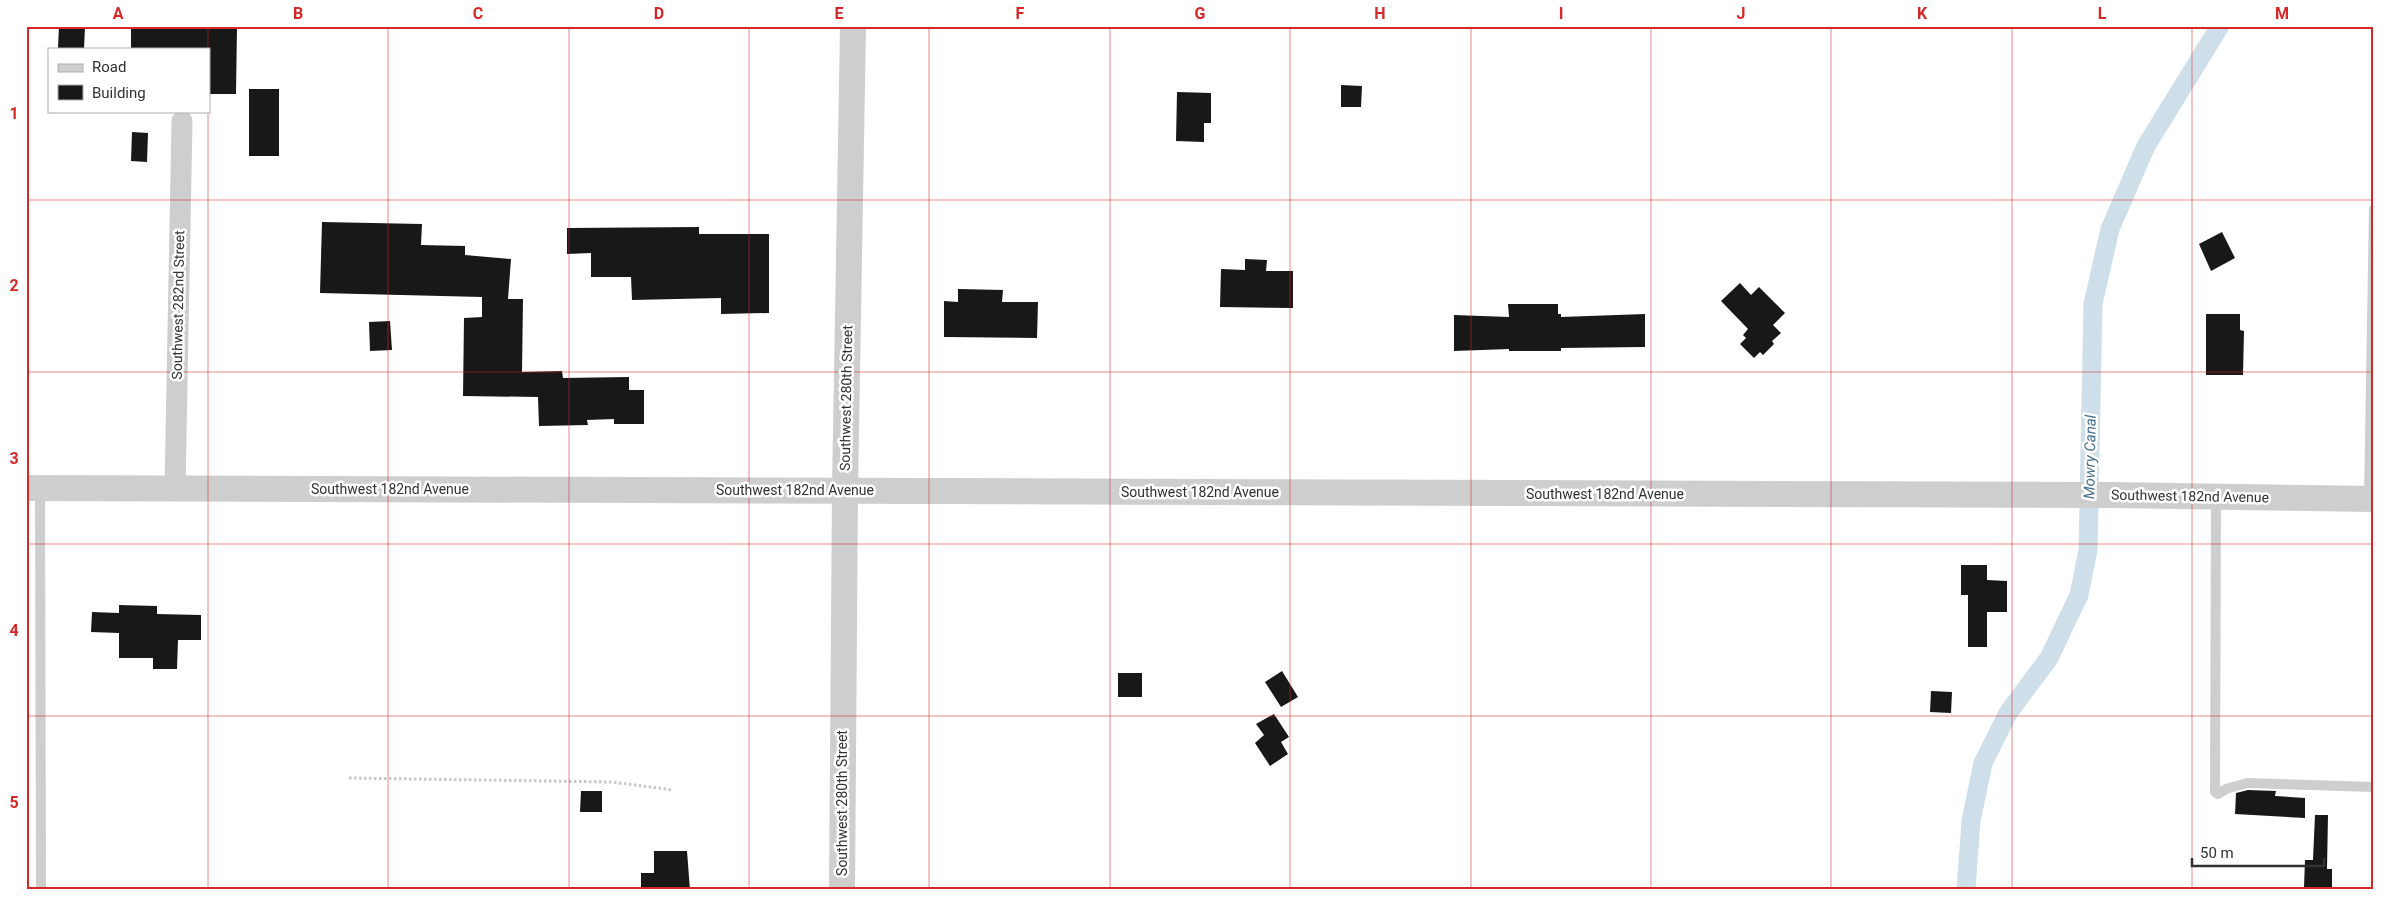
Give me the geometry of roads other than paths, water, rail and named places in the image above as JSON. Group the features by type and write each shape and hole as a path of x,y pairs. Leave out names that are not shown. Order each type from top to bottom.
{"street":[{"name":"Southwest 280th Street","path":"842,890 845,490 853,26"},
{"name":"Southwest 282nd Street","path":"175,489 182,121"},
{"name":"Southwest 182nd Avenue","path":"33,488 2110,495 2372,499"}],"lane":[{"path":"2372,499 2374,209"},
{"path":"33,488 41,890"},
{"path":"2216,497 2215,792 2218,794 2226,789 2247,783 2374,787"}],"waterway":[{"name":"Mowry Canal","path":"1966,890 1971,821 1983,763 2008,713 2049,658 2079,595 2088,550 2093,304 2110,229 2146,146 2220,26"}]}
